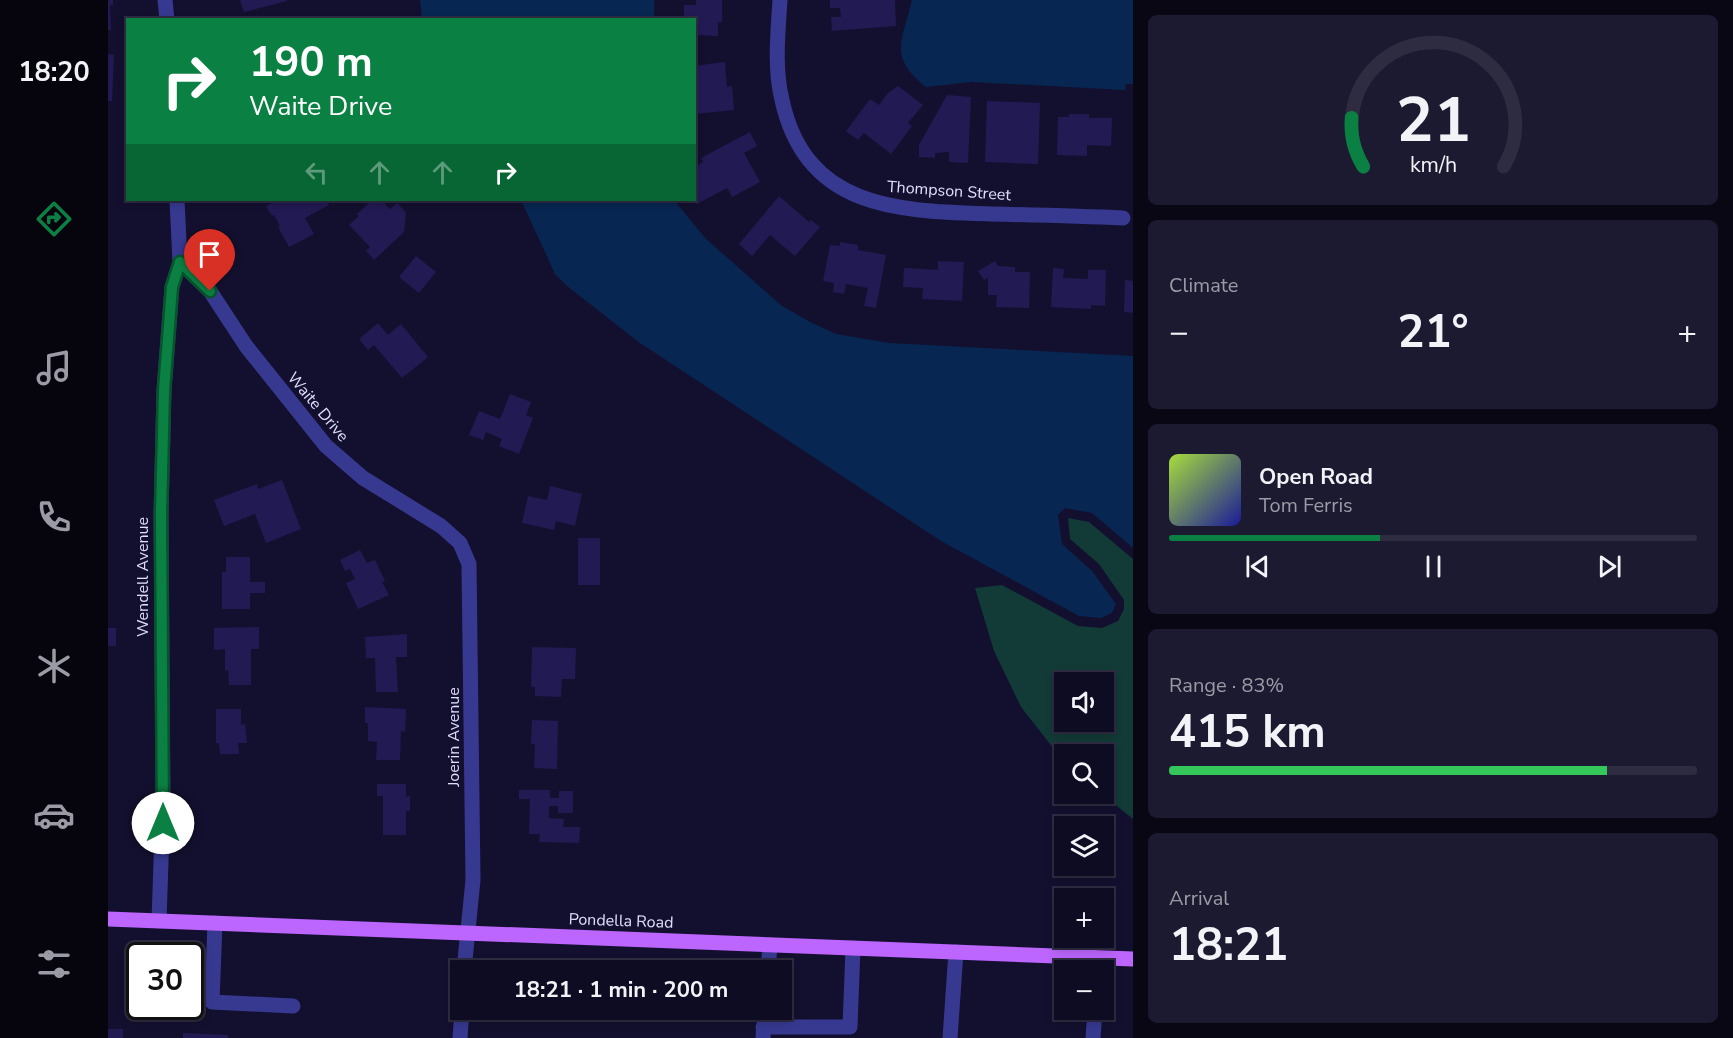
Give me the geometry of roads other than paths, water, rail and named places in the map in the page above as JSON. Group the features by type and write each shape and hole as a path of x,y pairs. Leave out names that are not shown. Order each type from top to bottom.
{"main road":[{"name":"Pondella Road","path":"108,919 956,952 1054,961"},
{"name":"Pondella Road","path":"1114,961 1133,959"}],"street":[{"path":"165,0 167,18"},
{"name":"Thompson Street","path":"780,0 778,76 788,123 800,146 815,166 834,183 855,196 877,204 900,208 964,213 1123,218"},
{"name":"Wendell Avenue","path":"159,921 163,802 161,514 164,390 172,287 180,262 177,201"},
{"name":"Waite Drive","path":"180,262 210,291 252,354 326,446 363,478 441,526 460,543"},
{"name":"Joerin Avenue","path":"460,543 469,564 472,676 473,880 465,960"},
{"path":"215,923 212,1002 293,1006"},
{"path":"769,960 770,945"},
{"path":"763,1032 850,1027 853,948"},
{"path":"950,1038 956,952"},
{"path":"460,1038 461,1020"},
{"path":"1093,1038 1094,1020"}],"water":[{"path":"420,0 654,0 654,18 422,18"},
{"path":"912,0 1133,0 1133,84 1126,84 1125,90 971,82 926,87 906,66 902,57 902,38"},
{"path":"521,201 675,201 706,239 782,306 836,334 889,343 1133,356 1133,548 1092,513 1065,508 1058,515 1062,544 1092,571 1116,604 1112,613 1101,618 1079,616 941,541 640,343 555,274"}]}
